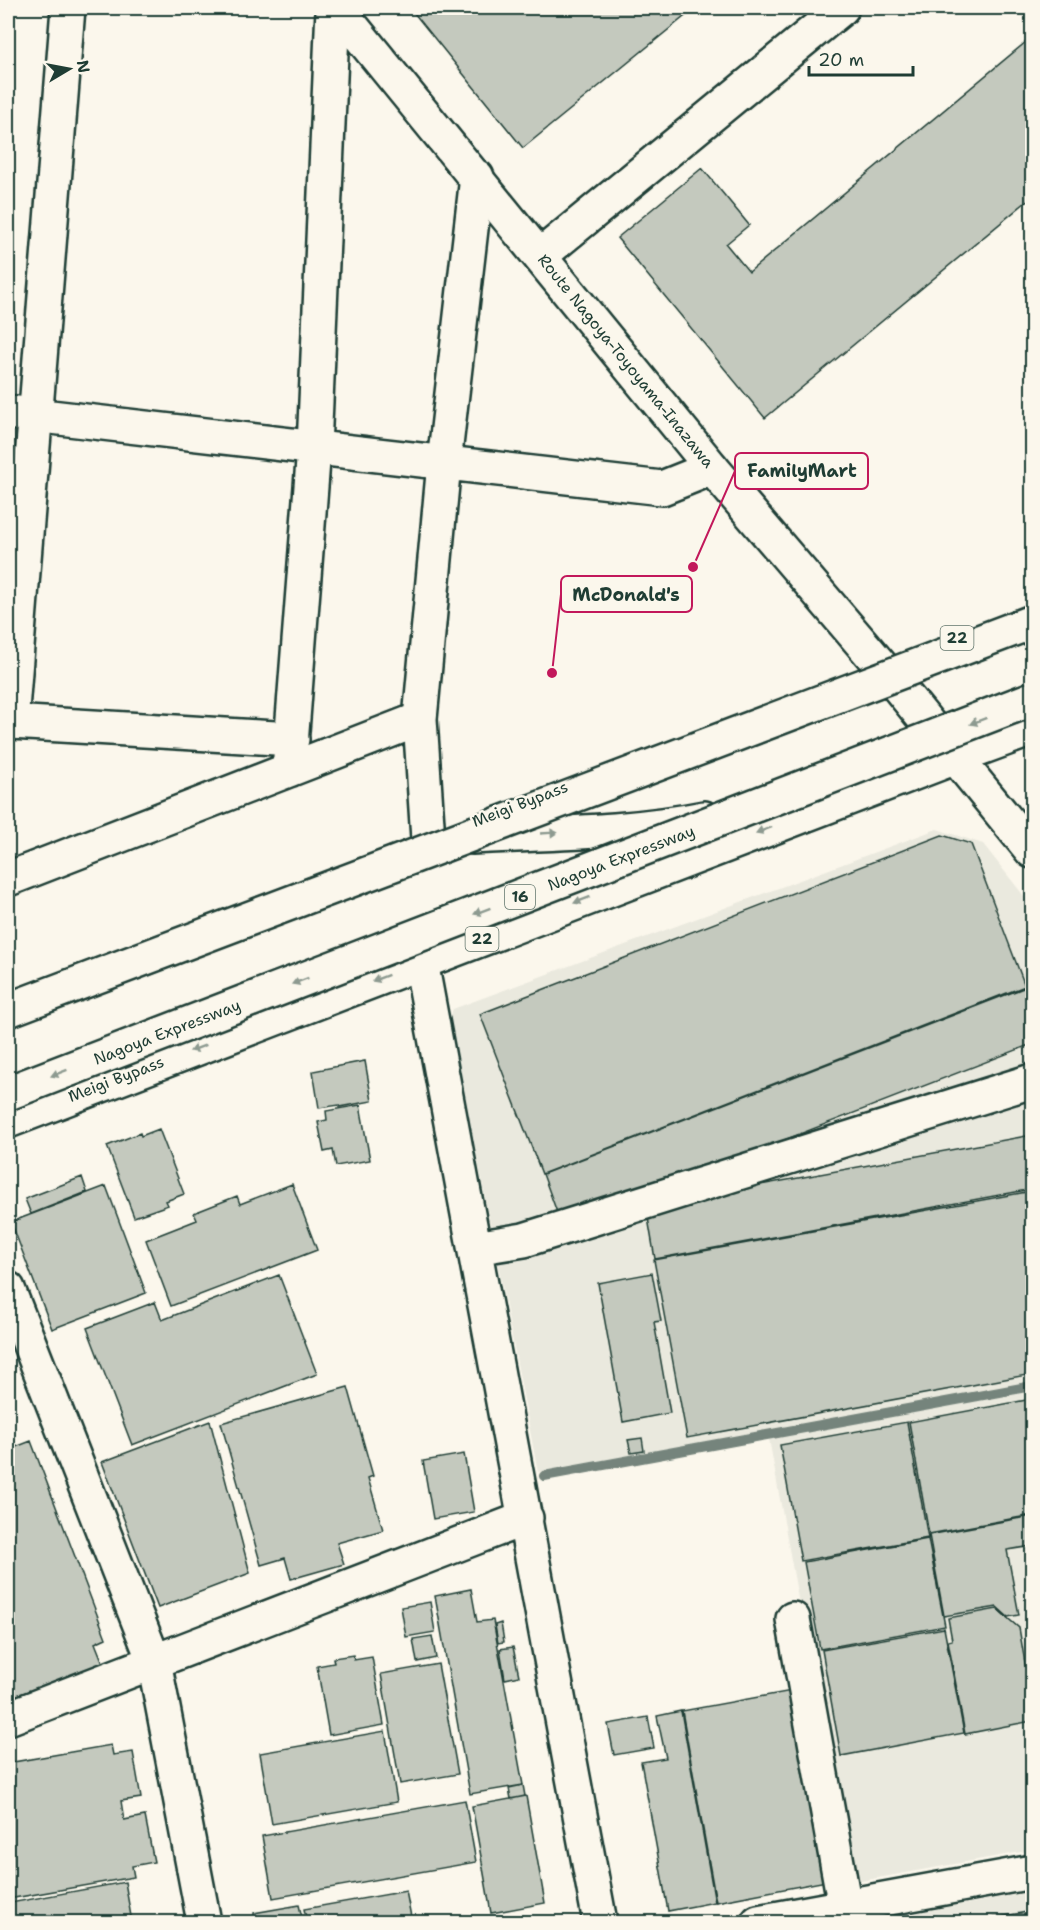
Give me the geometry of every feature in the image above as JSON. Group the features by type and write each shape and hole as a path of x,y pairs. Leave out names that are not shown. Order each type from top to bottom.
{"main road":[{"path":"68,8 21,414 11,722 290,754"},
{"path":"290,754 314,448 335,8"},
{"name":"Route Nagoya-Toyoyama-Inazawa","path":"335,8 477,177 712,468 882,667 1032,851"},
{"path":"540,256 842,8"},
{"path":"477,177 444,463 420,719 428,839 604,830 684,822 804,797 903,766 956,757"},
{"path":"21,414 662,488 712,468"},
{"name":"Meigi Bypass","path":"8,1000 1032,609"},
{"path":"8,1010 1032,622"},
{"path":"882,667 951,668 1032,638"},
{"name":"Nagoya Expressway","path":"8,1093 1032,699"},
{"path":"8,879 290,754 420,719"},
{"name":"Meigi Bypass","path":"8,1121 1032,729"},
{"path":"421,962 600,1923"},
{"path":"474,1248 524,1240 1032,1081"},
{"path":"8,1289 154,1661 204,1923"},
{"path":"8,1718 526,1518"},
{"path":"793,1619 845,1907"},
{"path":"758,1923 1032,1872"}],"shaded area":[{"path":"937,829 983,844 1032,906 1032,1382 538,1472 450,1017 453,1009"},
{"path":"1032,1391 1032,1850 850,1883 769,1439"},
{"path":"1032,1892 1032,1922 865,1922"}],"building":[{"path":"410,8 695,8 523,148"},
{"path":"1032,37 1032,197 765,418 617,238 702,168 749,225 726,244 749,272"},
{"path":"942,835 971,844 1025,986 542,1174 480,1014"},
{"path":"1026,987 1032,1005 1032,1044 562,1226 543,1174"},
{"path":"365,1061 372,1101 319,1108 313,1071"},
{"path":"360,1105 370,1160 336,1166 333,1150 324,1152 318,1122 327,1120 326,1111"},
{"path":"159,1129 184,1194 166,1201 168,1205 134,1217 107,1146 140,1133 141,1136"},
{"path":"1032,1135 1032,1189 655,1259 646,1206"},
{"path":"82,1177 87,1192 31,1214 25,1199"},
{"path":"292,1184 317,1250 171,1306 146,1240 197,1220 194,1213 237,1196 240,1204"},
{"path":"106,1186 146,1293 52,1329 11,1222"},
{"path":"1032,1191 1032,1374 687,1438 654,1260"},
{"path":"652,1273 661,1321 654,1322 670,1413 623,1422 598,1283"},
{"path":"279,1275 317,1374 132,1445 87,1328 155,1302 162,1320"},
{"path":"348,1387 373,1476 368,1478 383,1530 337,1543 344,1564 291,1579 285,1558 261,1565 221,1423"},
{"path":"1032,1399 1032,1515 929,1534 909,1422"},
{"path":"210,1421 250,1573 158,1608 102,1462"},
{"path":"907,1422 928,1538 801,1561 780,1445"},
{"path":"642,1438 644,1451 631,1453 628,1440"},
{"path":"31,1441 106,1638 95,1643 103,1663 8,1699 8,1450"},
{"path":"464,1454 474,1512 433,1519 423,1461"},
{"path":"1032,1516 1032,1546 1007,1550 1019,1615 1008,1617 997,1607 944,1616 929,1535"},
{"path":"928,1539 945,1626 820,1649 804,1562"},
{"path":"471,1589 477,1622 493,1620 523,1785 470,1794 435,1596"},
{"path":"430,1602 435,1632 406,1637 401,1607"},
{"path":"997,1609 1019,1628 1032,1703 1032,1721 965,1734 948,1641 952,1640 948,1618"},
{"path":"501,1623 504,1642 498,1643 495,1625"},
{"path":"944,1628 964,1733 841,1756 822,1650"},
{"path":"432,1636 436,1658 417,1662 413,1639"},
{"path":"513,1647 519,1676 505,1679 500,1649"},
{"path":"353,1655 354,1660 372,1657 384,1725 329,1735 317,1666 334,1663 333,1658"},
{"path":"438,1664 458,1774 400,1784 381,1674"},
{"path":"797,1690 832,1880 716,1902 682,1711"},
{"path":"681,1711 715,1902 668,1911 641,1762 666,1758 657,1716"},
{"path":"648,1717 654,1748 614,1755 608,1724"},
{"path":"385,1731 397,1802 272,1824 260,1753"},
{"path":"111,1745 113,1755 133,1752 141,1798 121,1801 124,1820 145,1816 154,1862 132,1866 134,1877 8,1899 8,1763"},
{"path":"523,1785 525,1796 511,1799 509,1788"},
{"path":"526,1796 545,1903 491,1913 472,1806"},
{"path":"465,1800 476,1862 273,1898 262,1836"},
{"path":"125,1882 132,1922 13,1922 10,1903"},
{"path":"406,1891 412,1922 307,1922 304,1909"},
{"path":"299,1905 303,1922 248,1922 247,1918 254,1916 254,1913"},
{"path":"1032,1911 1032,1922 973,1922"}],"waterway":[{"path":"544,1476 1032,1386"}],"place":[{"name":"FamilyMart","path":"693,567"},
{"name":"McDonald's","path":"552,673"}]}
